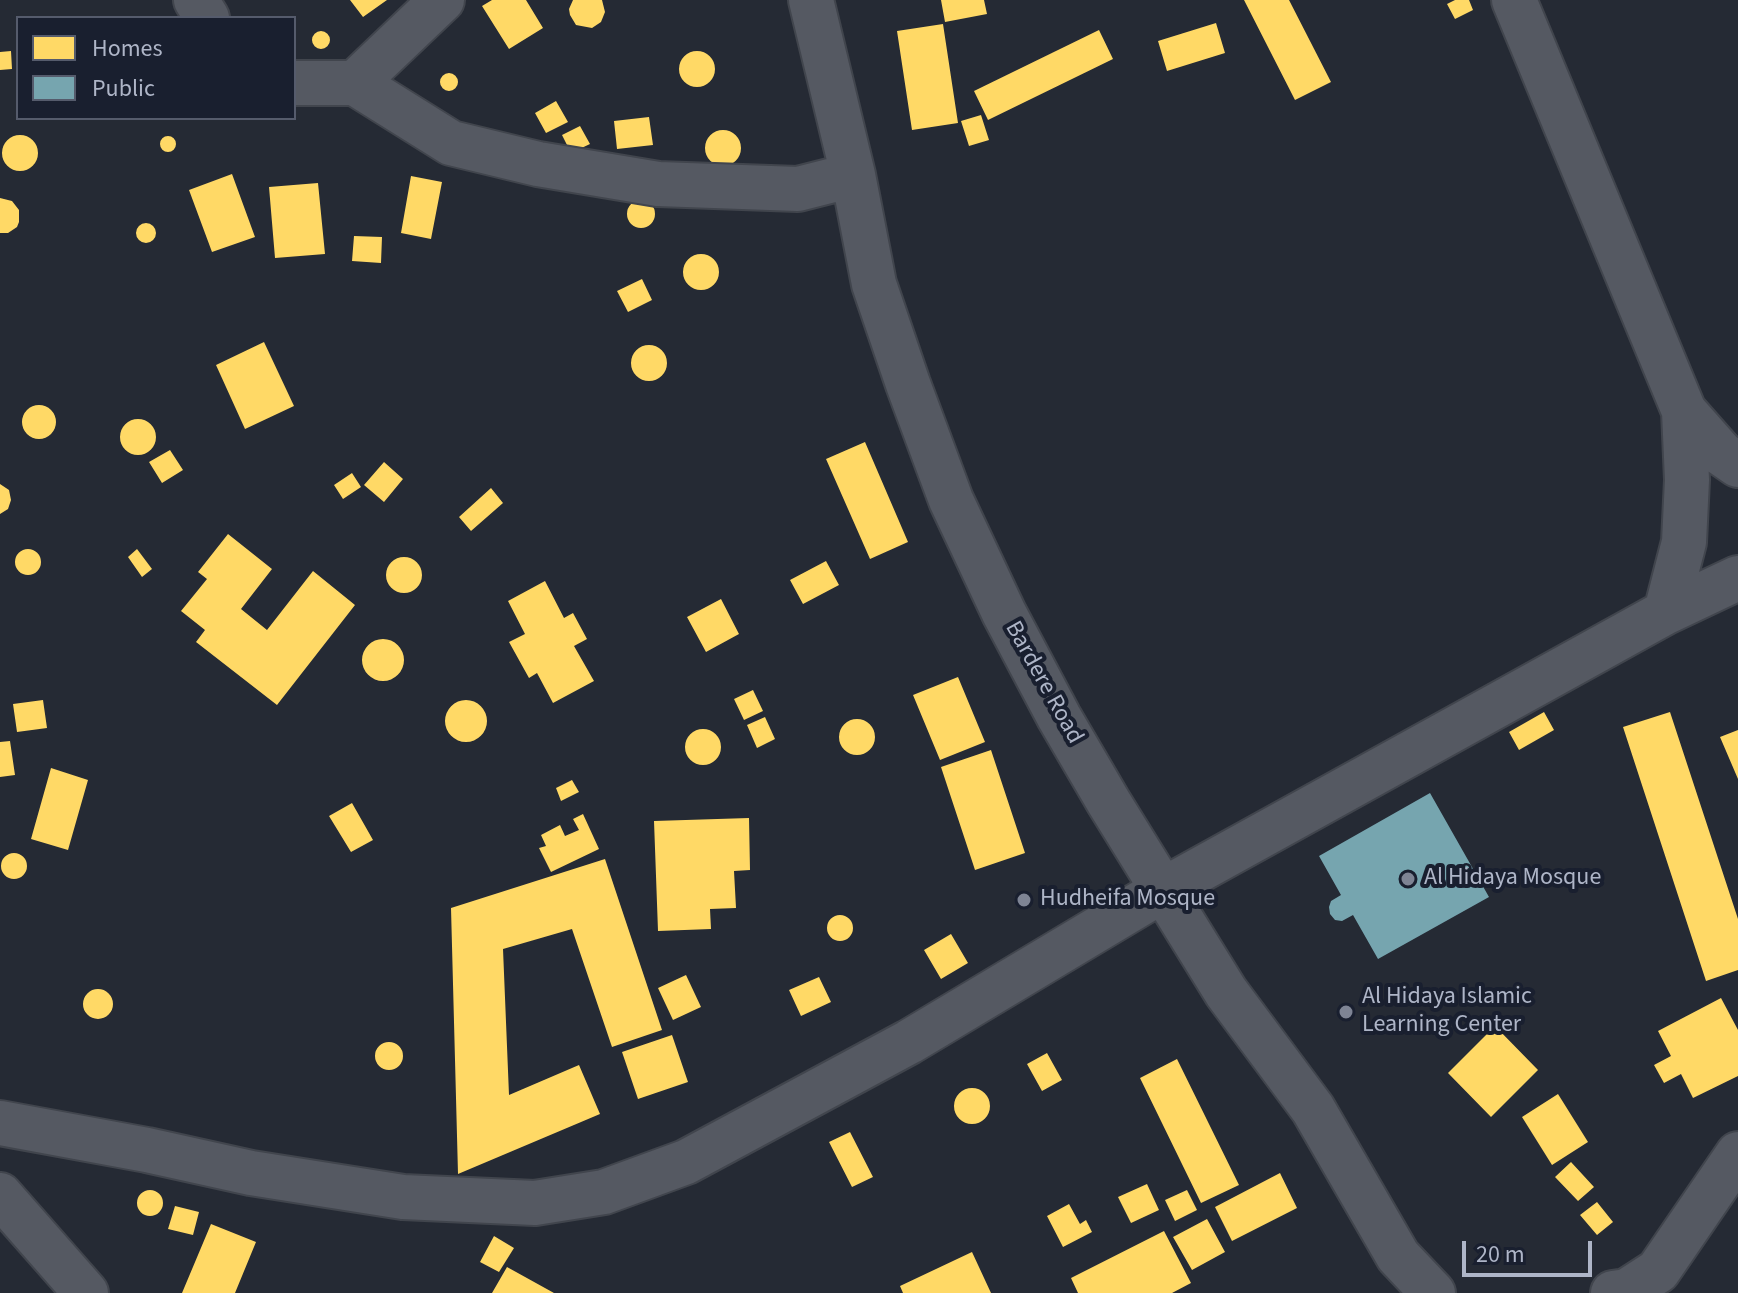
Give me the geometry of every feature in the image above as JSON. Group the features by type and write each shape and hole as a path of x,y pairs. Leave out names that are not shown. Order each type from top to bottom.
{"street":[{"path":"355,83 442,0"},
{"name":"Bardere Road","path":"811,0 853,175 874,284 951,500 1004,613 1059,717 1226,992 1313,1109 1398,1256 1433,1293"},
{"path":"1514,0 1684,411 1722,454 1738,465"},
{"path":"296,83 355,83 451,143 538,164 658,184 798,189 853,175"},
{"path":"1666,612 1684,542 1687,480 1684,411"},
{"path":"0,1123 251,1173 403,1197 535,1203 604,1192 686,1162 895,1049 1163,890 1666,612 1738,578"},
{"path":"1613,1293 1627,1291 1658,1271 1738,1154"},
{"path":"0,1195 86,1293"}],"building: Homes":[{"path":"350,0 387,0 363,17"},
{"path":"492,0 526,0 543,28 509,49 482,6"},
{"path":"573,0 602,0 605,12 601,22 592,28 576,25 569,9"},
{"path":"941,0 984,0 987,14 945,22"},
{"path":"1244,0 1289,0 1331,82 1295,100"},
{"path":"1455,0 1469,0 1473,10 1455,19 1447,4"},
{"path":"1216,23 1225,53 1167,71 1158,41"},
{"path":"943,24 958,123 912,130 897,31"},
{"path":"1099,30 1113,59 988,120 974,91"},
{"path":"321,31 330,40 321,49 312,40"},
{"path":"11,51 12,69 0,70 0,52"},
{"path":"697,51 710,56 715,69 710,82 697,87 684,82 679,69 684,56"},
{"path":"449,73 458,82 449,91 440,82"},
{"path":"556,101 568,122 546,133 535,113"},
{"path":"981,115 989,140 969,146 961,121"},
{"path":"649,117 653,145 617,149 614,121"},
{"path":"580,126 590,144 571,153 562,135"},
{"path":"723,130 735,136 741,148 735,160 723,166 711,160 705,148 711,136"},
{"path":"20,135 32,141 38,153 32,165 20,171 8,165 2,153 8,141"},
{"path":"165,136 171,136 176,144 174,150 165,152 160,147 160,141"},
{"path":"232,174 255,237 212,252 189,190"},
{"path":"411,176 442,182 431,239 401,233"},
{"path":"318,183 325,254 275,258 269,187"},
{"path":"0,198 12,201 19,210 17,227 8,233 0,233"},
{"path":"641,200 651,204 655,214 651,224 641,228 631,224 627,214 631,204"},
{"path":"142,223 150,223 156,233 150,243 142,243 136,237 136,229"},
{"path":"354,236 382,237 381,263 352,261"},
{"path":"701,254 714,259 719,272 714,285 701,290 688,285 683,272 688,259"},
{"path":"642,279 652,300 628,312 617,291"},
{"path":"264,342 294,406 245,429 216,365"},
{"path":"649,345 661,351 667,363 661,375 649,381 637,375 631,363 637,351"},
{"path":"39,405 51,410 56,422 51,434 39,439 27,434 22,422 27,410"},
{"path":"138,419 151,424 156,437 151,450 138,455 125,450 120,437 125,424"},
{"path":"865,442 908,542 870,559 826,459"},
{"path":"170,450 183,470 162,483 149,462"},
{"path":"384,462 403,479 384,502 364,485"},
{"path":"352,473 361,487 343,499 334,485"},
{"path":"0,484 9,490 11,500 8,509 0,514"},
{"path":"491,488 503,503 471,531 459,517"},
{"path":"228,534 272,569 241,609 267,630 313,571 355,605 277,705 196,642 205,630 181,611 207,579 198,572"},
{"path":"28,549 37,553 41,562 37,571 28,575 19,571 15,562 19,553"},
{"path":"137,549 152,569 142,577 128,557"},
{"path":"404,557 417,562 422,575 417,588 404,593 391,588 386,575 391,562"},
{"path":"826,561 839,585 803,604 790,580"},
{"path":"545,581 564,618 573,613 587,639 574,646 594,681 553,703 537,673 529,678 509,642 525,634 508,601"},
{"path":"721,599 739,634 706,652 687,617"},
{"path":"383,639 398,645 404,660 398,675 383,681 368,675 362,660 368,645"},
{"path":"958,677 985,742 940,760 913,695"},
{"path":"753,690 763,711 744,720 734,699"},
{"path":"43,700 47,728 17,732 13,704"},
{"path":"466,700 481,706 487,721 481,736 466,742 451,736 445,721 451,706"},
{"path":"1544,712 1554,730 1519,750 1509,732"},
{"path":"1670,712 1738,919 1738,970 1706,981 1623,727"},
{"path":"765,717 775,739 757,748 747,725"},
{"path":"857,719 869,725 875,737 869,749 857,755 845,749 839,737 845,725"},
{"path":"703,729 716,734 721,747 716,760 703,765 690,760 685,747 690,734"},
{"path":"1738,730 1738,779 1720,737"},
{"path":"10,741 15,775 0,777 0,742"},
{"path":"991,750 1025,853 975,870 941,767"},
{"path":"51,768 88,780 68,850 31,839"},
{"path":"572,780 579,792 561,801 556,788"},
{"path":"352,803 373,840 351,852 329,816"},
{"path":"583,814 599,849 551,872 539,848 546,846 541,835 560,825 565,836 579,830 573,819"},
{"path":"749,818 750,870 734,871 736,908 710,909 711,929 658,931 654,821"},
{"path":"14,853 23,857 27,866 23,875 14,879 5,875 1,866 5,857"},
{"path":"605,859 662,1030 612,1047 572,929 503,949 509,1095 579,1065 600,1114 458,1174 451,908"},
{"path":"840,915 849,919 853,928 849,937 840,941 831,937 827,928 831,919"},
{"path":"951,934 968,963 941,979 924,950"},
{"path":"686,975 701,1007 673,1020 658,988"},
{"path":"819,977 831,1002 801,1016 789,990"},
{"path":"98,989 109,993 113,1004 109,1015 98,1019 87,1015 83,1004 87,993"},
{"path":"1721,998 1738,1030 1738,1076 1693,1098 1681,1074 1664,1083 1654,1065 1671,1056 1658,1031"},
{"path":"1495,1026 1538,1070 1491,1117 1448,1073"},
{"path":"672,1035 688,1082 638,1099 622,1052"},
{"path":"389,1042 399,1046 403,1056 399,1066 389,1070 379,1066 375,1056 379,1046"},
{"path":"1047,1053 1062,1080 1042,1091 1027,1064"},
{"path":"1177,1059 1239,1185 1201,1203 1140,1078"},
{"path":"972,1088 985,1093 990,1106 985,1119 972,1124 959,1119 954,1106 959,1093"},
{"path":"1558,1094 1588,1142 1552,1165 1522,1117"},
{"path":"850,1132 873,1177 852,1187 829,1142"},
{"path":"1571,1162 1594,1187 1578,1201 1555,1177"},
{"path":"1280,1173 1297,1208 1232,1241 1215,1207"},
{"path":"1147,1184 1159,1210 1131,1223 1118,1197"},
{"path":"150,1190 159,1194 163,1203 159,1212 150,1216 141,1212 137,1203 141,1194"},
{"path":"1187,1190 1197,1210 1175,1221 1165,1200"},
{"path":"1597,1202 1613,1222 1597,1235 1580,1215"},
{"path":"1069,1204 1080,1224 1086,1220 1092,1232 1063,1247 1047,1216"},
{"path":"175,1206 199,1212 193,1235 168,1229"},
{"path":"1207,1219 1225,1252 1192,1270 1173,1237"},
{"path":"211,1224 256,1242 235,1293 182,1293"},
{"path":"1164,1231 1191,1283 1172,1293 1078,1293 1071,1278"},
{"path":"494,1236 514,1248 499,1272 480,1262"},
{"path":"972,1252 991,1293 903,1293 900,1286"},
{"path":"507,1267 554,1293 492,1293"}],"building: Public":[{"path":"1430,793 1489,897 1378,959 1353,915 1342,921 1335,920 1330,914 1331,901 1341,895 1319,856"}],"place":[{"name":"Al Hidaya Mosque","path":"1408,879"},
{"name":"Hudheifa Mosque","path":"1024,900"},
{"name":"Al Hidaya Islamic Learning Center","path":"1346,1012"}]}
